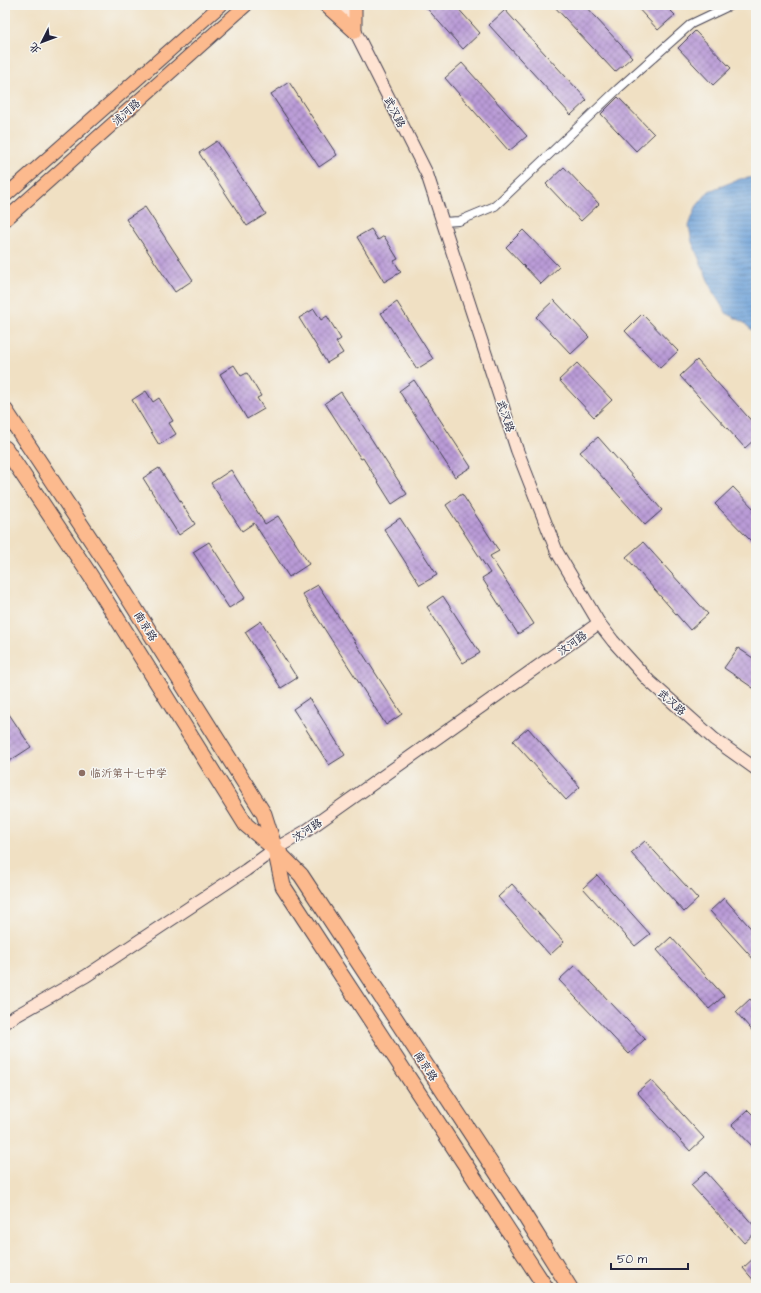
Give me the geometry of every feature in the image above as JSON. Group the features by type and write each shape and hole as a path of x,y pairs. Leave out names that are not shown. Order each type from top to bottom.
{"highway":[{"name":"南京路","path":"5,410 107,564 264,814 275,849 283,886 546,1288"},
{"name":"南京路","path":"5,448 90,575 246,825 275,849 301,875 516,1202 570,1288"}],"main road":[{"name":"沭河路","path":"5,196 220,5"},
{"path":"243,8 254,5"},
{"path":"324,5 355,32"},
{"path":"355,5 355,32"},
{"name":"沭河路","path":"5,220 243,8"}],"street":[{"name":"武汉路","path":"342,5 427,174 516,450 557,552 599,622 613,641 649,681 714,739 756,769"},
{"path":"443,222 459,222 495,206 618,89 691,24 731,5"},
{"name":"汶河路","path":"5,1022 86,976 246,870 275,849 306,832 599,622"}],"water":[{"path":"756,177 756,334 743,322 726,313 713,292 692,242 689,226 696,207 709,191 740,179"}],"building":[{"path":"424,5 455,5 480,33 463,49"},
{"path":"553,5 584,5 632,57 615,72"},
{"path":"635,5 665,5 675,15 658,30"},
{"path":"505,10 587,100 571,115 489,25"},
{"path":"695,31 731,68 713,85 678,48"},
{"path":"462,63 527,136 509,151 445,78"},
{"path":"289,82 337,155 319,167 271,94"},
{"path":"618,97 654,134 636,151 601,114"},
{"path":"217,141 266,214 247,226 199,153"},
{"path":"564,167 599,204 581,221 546,184"},
{"path":"145,207 193,280 175,292 126,219"},
{"path":"371,229 378,240 384,236 398,259 394,261 401,272 384,282 357,237"},
{"path":"523,230 559,267 541,284 506,247"},
{"path":"554,300 589,337 571,354 536,317"},
{"path":"397,302 433,359 417,369 381,313"},
{"path":"314,309 321,320 327,316 341,339 336,342 343,353 327,363 299,318"},
{"path":"642,314 678,351 660,368 625,331"},
{"path":"697,360 756,426 756,438 745,448 680,376"},
{"path":"577,363 612,400 594,417 559,380"},
{"path":"234,365 241,376 247,373 261,396 257,398 264,409 247,419 220,374"},
{"path":"414,380 471,467 455,477 399,391"},
{"path":"146,391 153,402 159,398 173,421 169,423 176,434 159,445 132,400"},
{"path":"341,392 407,494 392,504 363,458 361,459 325,403"},
{"path":"598,437 662,510 645,525 580,452"},
{"path":"159,468 195,524 179,535 143,478"},
{"path":"231,470 265,524 278,516 309,564 289,577 254,523 242,531 211,483"},
{"path":"733,487 756,511 756,535 751,541 715,504"},
{"path":"462,494 499,551 490,556 534,624 518,634 482,578 490,573 446,505"},
{"path":"400,518 437,575 420,585 384,529"},
{"path":"209,542 245,598 229,608 193,552"},
{"path":"643,542 708,614 690,630 626,557"},
{"path":"318,585 402,714 386,725 302,594"},
{"path":"443,596 480,653 463,663 427,607"},
{"path":"261,621 297,678 281,688 245,632"},
{"path":"738,648 756,660 756,690 724,668"},
{"path":"309,698 345,755 329,765 293,709"},
{"path":"5,708 31,747 5,764"},
{"path":"528,728 580,787 566,800 513,741"},
{"path":"645,841 698,899 684,912 631,853"},
{"path":"597,875 650,934 635,946 583,888"},
{"path":"512,884 564,942 550,955 498,897"},
{"path":"724,898 756,934 756,962 710,911"},
{"path":"671,937 724,996 709,1009 657,950"},
{"path":"575,965 645,1039 629,1054 559,980"},
{"path":"750,999 756,1006 756,1035 736,1012"},
{"path":"651,1080 704,1138 690,1151 637,1092"},
{"path":"748,1110 756,1118 756,1150 732,1125"},
{"path":"706,1172 756,1228 756,1232 744,1243 691,1185"},
{"path":"756,1256 756,1283 743,1268"}],"place":[{"name":"临沂第十七中学","path":"82,773"}]}
